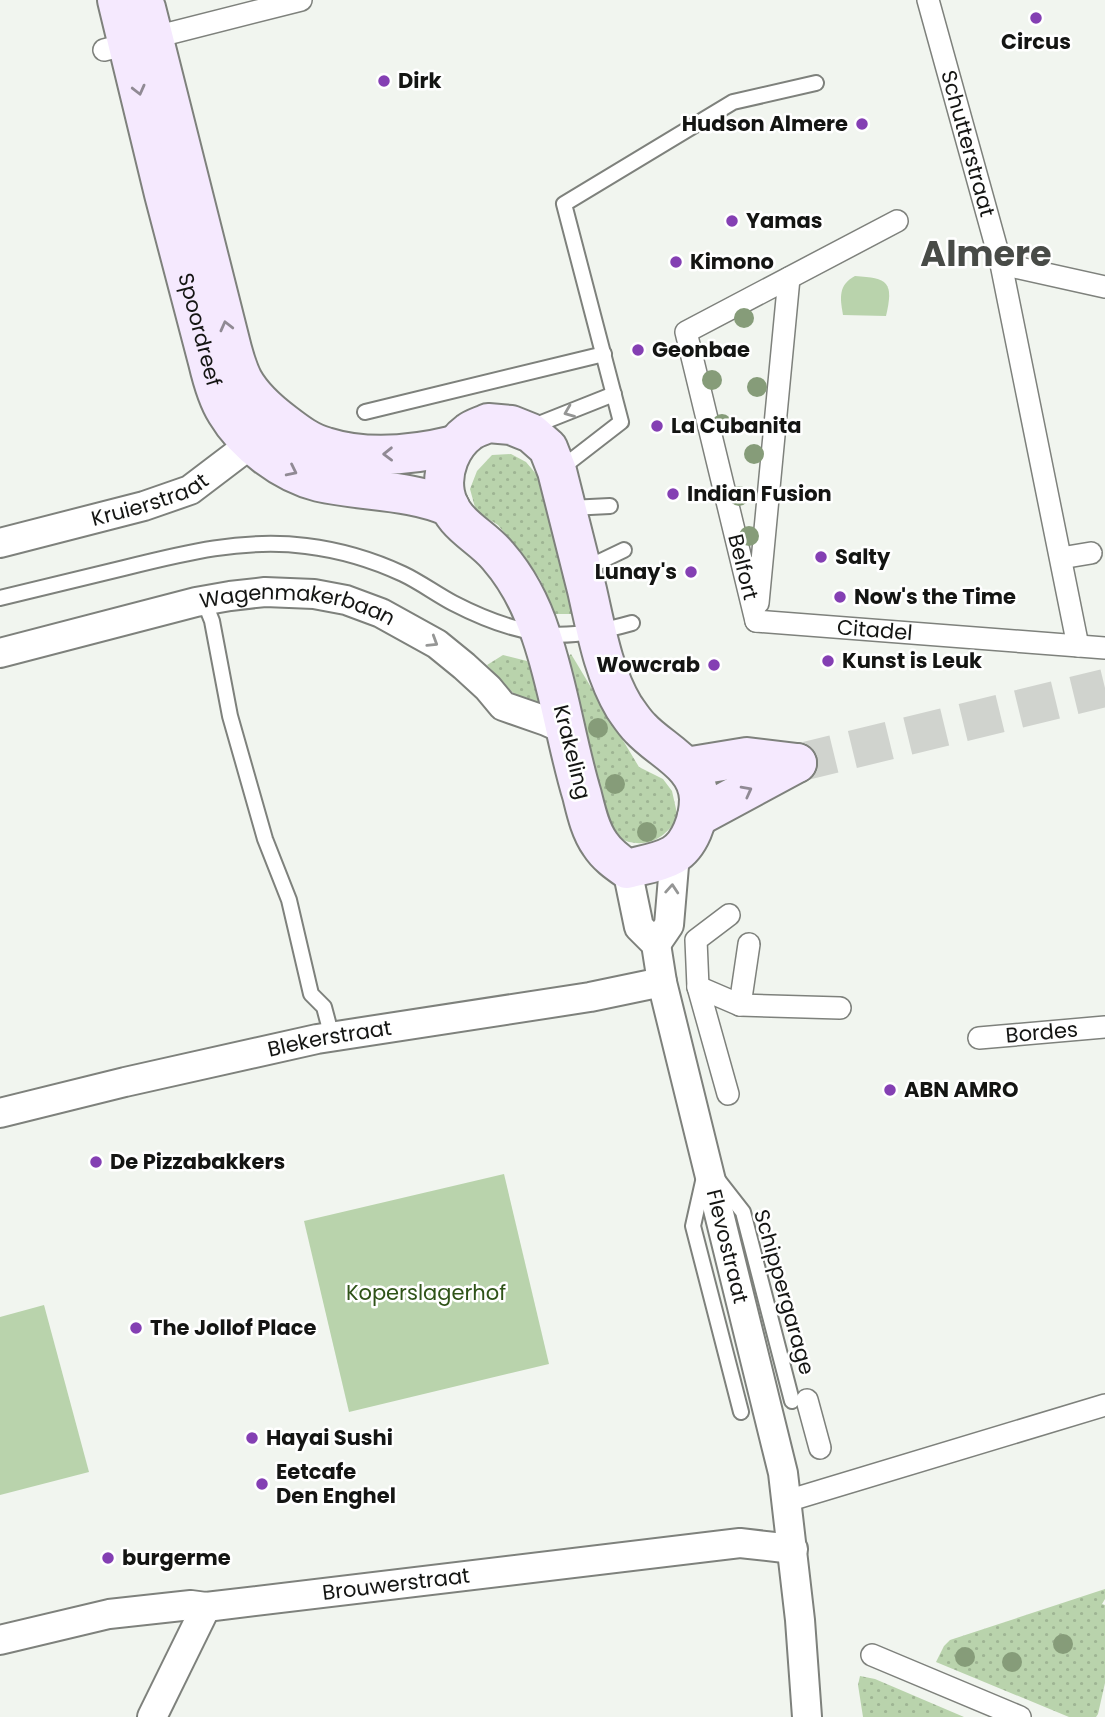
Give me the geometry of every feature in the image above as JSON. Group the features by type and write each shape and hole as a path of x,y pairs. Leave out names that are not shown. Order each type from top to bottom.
{"main road":[{"name":"Spoordreef","path":"117,0 129,44 237,365 243,380 258,401 271,460 295,474 318,481 431,499 450,508"},
{"name":"Spoordreef","path":"129,44 144,0"},
{"path":"450,508 444,482 447,464 455,445 470,431 488,424 511,425 531,433 548,448 557,471 581,566 614,627 612,684 639,728 686,767 695,780 699,798 697,817 691,832 675,854 663,860 627,869"},
{"name":"Spoordreef","path":"263,429 301,436 325,447 353,453 425,453 455,445"},
{"name":"Krakeling","path":"450,508 462,525 497,554 521,589 541,634 589,821 606,853 627,869"},
{"path":"686,767 747,757 797,763 697,817"}],"street":[{"path":"129,44 301,0"},
{"name":"Schutterstraat","path":"928,0 1001,264"},
{"name":"Belfort","path":"756,621 686,332 897,221"},
{"path":"1078,646 1001,264 1105,286"},
{"name":"Belfort","path":"756,621 789,278"},
{"name":"Kruierstraat","path":"0,542 144,506 190,490 218,470 263,429"},
{"path":"1061,558 1091,553"},
{"name":"Wagenmakerbaan","path":"0,653 230,596 265,593 314,594 346,600 381,613 437,645 469,670 503,706 566,730"},
{"name":"Citadel","path":"756,621 1105,648"},
{"path":"656,944 669,925 675,854"},
{"name":"Flevostraat","path":"627,869 639,927 656,944 662,982 783,1473 800,1619 807,1717"},
{"path":"728,1094 698,987 696,940 729,915"},
{"path":"740,1005 749,944"},
{"name":"Blekerstraat","path":"0,1113 125,1082 332,1037 590,997 662,982"},
{"path":"698,987 740,1005 840,1009"},
{"name":"Bordes","path":"979,1038 1105,1027"},
{"path":"800,1400 820,1448"},
{"path":"787,1501 1105,1405"},
{"name":"Brouwerstraat","path":"0,1640 110,1614 206,1606 740,1543 793,1549"},
{"path":"152,1717 206,1606"},
{"path":"872,1655 1020,1717"}],"lane":[{"path":"557,471 621,422 564,204 733,102 816,83"},
{"path":"365,412 604,354"},
{"path":"524,430 614,394"},
{"path":"566,508 610,506"},
{"path":"0,598 179,554 236,545 278,544 338,551 401,573 496,622 541,634 575,634 614,627"},
{"path":"581,566 601,561 624,550"},
{"path":"204,601 212,621 230,716 265,839 289,900 311,994 324,1007 332,1037"},
{"path":"707,1165 693,1226 741,1412"},
{"name":"Schippergarage","path":"707,1165 743,1212 800,1400"}],"green space":[{"path":"855,276 875,278 886,284 889,296 886,316 843,315 843,288"},
{"path":"511,454 526,462 537,475 573,614 555,614 540,579 522,554 498,525 476,511 470,489 477,471 492,455"},
{"path":"571,654 639,767 663,779 672,791 678,818 669,830 652,841 629,842 606,825 566,659"},
{"path":"503,655 527,661 544,710 519,697 487,665"},
{"name":"Koperslagerhof","path":"504,1174 549,1364 349,1412 304,1221"},
{"path":"44,1305 89,1472 0,1495 0,1317"},
{"path":"1105,1589 1102,1604 1105,1605 1105,1683 1096,1717 1069,1717 936,1662 950,1640"},
{"path":"860,1676 875,1679 964,1717 863,1717 858,1685"}],"tunnel":[{"path":"797,763 1105,688"}],"place":[{"name":"Circus","path":"1036,18"},
{"name":"Dirk","path":"384,81"},
{"name":"Hudson Almere","path":"862,124"},
{"name":"Yamas","path":"732,221"},
{"name":"Kimono","path":"676,262"},
{"name":"Geonbae","path":"638,350"},
{"name":"La Cubanita","path":"657,426"},
{"name":"Indian Fusion","path":"673,494"},
{"name":"Salty","path":"821,557"},
{"name":"Lunay's","path":"691,572"},
{"name":"Now's the Time","path":"840,597"},
{"name":"Kunst is Leuk","path":"828,661"},
{"name":"Wowcrab","path":"714,665"},
{"name":"ABN AMRO","path":"890,1090"},
{"name":"De Pizzabakkers","path":"96,1162"},
{"name":"The Jollof Place","path":"136,1328"},
{"name":"Hayai Sushi","path":"252,1438"},
{"name":"Eetcafe Den Enghel","path":"262,1484"},
{"name":"burgerme","path":"108,1558"}],"district":[{"name":"Almere","path":"986,254"}]}
